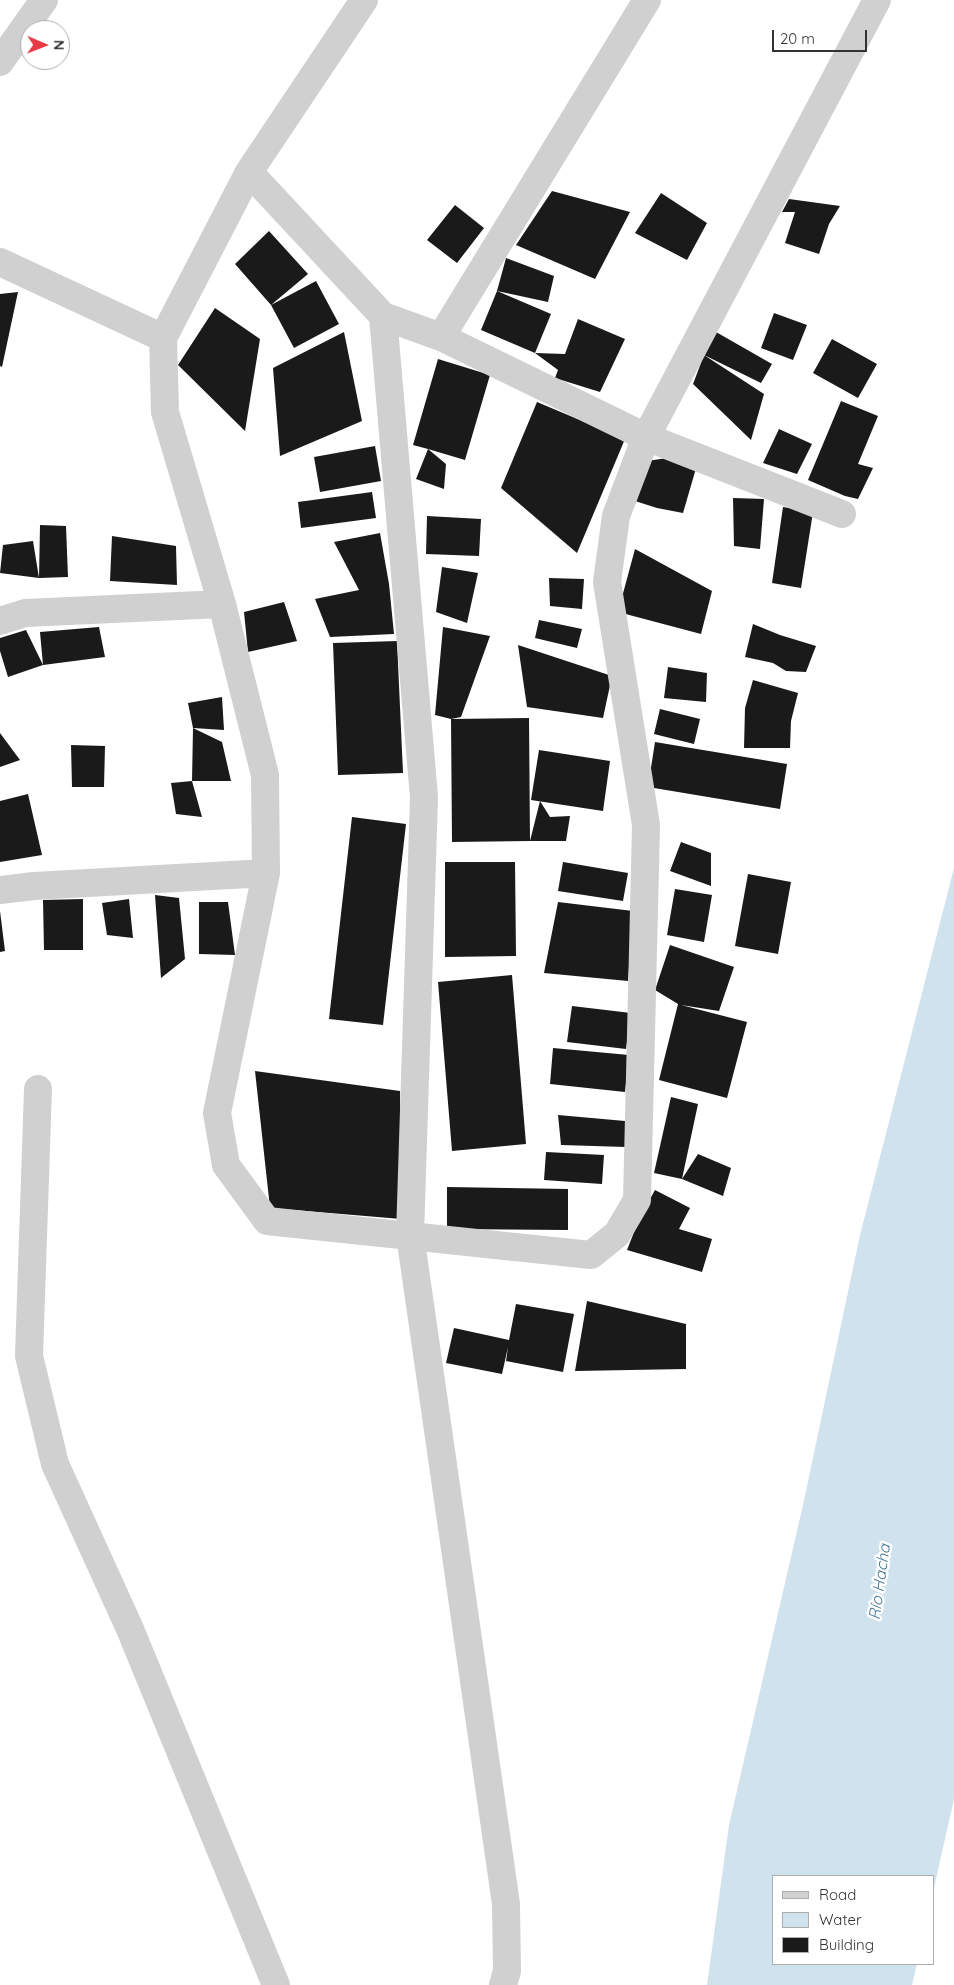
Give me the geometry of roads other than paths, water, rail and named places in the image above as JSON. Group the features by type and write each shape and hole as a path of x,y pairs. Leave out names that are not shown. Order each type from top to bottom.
{"street":[{"path":"0,62 44,0"},
{"path":"364,0 249,172 162,338 165,412 222,604 265,776 266,873 217,1114 226,1165 267,1221 590,1254 617,1234 638,1200 646,825 607,582 616,516 646,437 877,0"},
{"path":"441,337 648,0"},
{"path":"249,172 383,316 441,337 646,437 842,514"},
{"path":"0,262 162,338"},
{"path":"383,316 424,797 410,1236 506,1904 507,1971 503,1985"},
{"path":"0,621 24,613 222,604"},
{"path":"0,890 34,886 266,873"},
{"path":"38,1088 29,1356 55,1464 130,1629 276,1985"}],"water":[{"name":"Río Hacha","path":"954,868 954,1799 934,1888 934,1875 772,1875 772,1965 917,1965 912,1985 707,1985 729,1825 803,1505 860,1235"}]}
